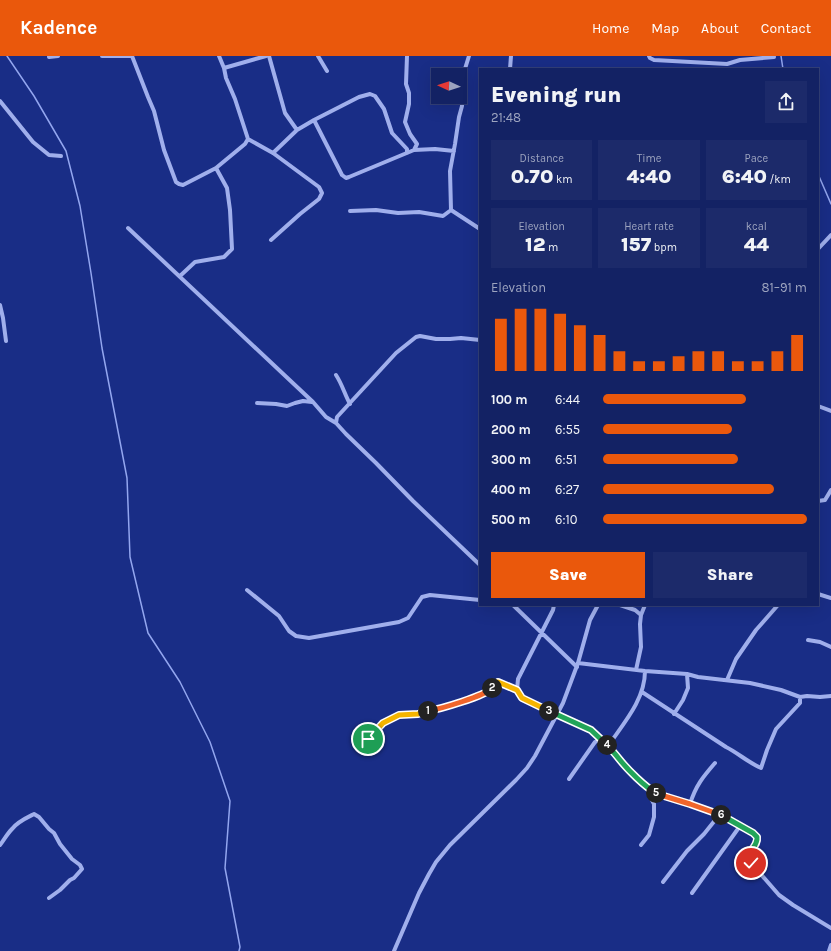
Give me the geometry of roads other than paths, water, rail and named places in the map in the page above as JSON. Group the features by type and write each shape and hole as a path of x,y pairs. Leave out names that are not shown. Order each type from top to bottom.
{"street":[{"path":"49,57 58,56"},
{"path":"102,56 132,56 154,111 164,150 176,182 179,184 183,184 216,168 245,144 248,139"},
{"path":"219,56 248,139 273,153 320,187 322,193 319,199 271,240"},
{"path":"224,68 267,56 285,113 297,130"},
{"path":"318,56 327,71"},
{"path":"407,56 406,84 409,93 409,104 405,122 410,134 417,144 414,150"},
{"path":"451,210 450,171 462,106 464,72 469,56"},
{"path":"510,68 511,56"},
{"path":"649,56 654,60 727,64 740,60 774,57"},
{"path":"273,153 297,130 360,96 370,94 375,96 384,109 392,133 407,149 407,153"},
{"path":"0,101 33,142 49,155 61,156"},
{"path":"314,120 342,175 346,178 414,150 435,149 454,151"},
{"path":"180,276 195,262 224,257 232,249 227,188 216,168"},
{"path":"350,211 376,210 398,213 419,212 443,216 451,210"},
{"path":"451,210 479,229"},
{"path":"128,228 313,402 326,417 336,423 413,502 479,562"},
{"path":"819,248 831,235"},
{"path":"0,305 6,341"},
{"path":"336,423 337,417 396,353 416,337 479,340"},
{"path":"336,375 350,404"},
{"path":"257,404 276,404 287,406 303,401 313,402"},
{"path":"819,406 831,411"},
{"path":"819,501 825,500 831,490"},
{"path":"247,590 279,616 289,631 296,636 309,638 399,622 408,618 422,598 430,595 479,600"},
{"path":"819,594 831,598"},
{"path":"514,606 578,665 687,674 698,677 750,683 781,690 800,697 831,696"},
{"path":"517,690 518,679 554,606"},
{"path":"394,951 419,893 436,862 450,845 520,776 535,756 563,704 578,665 590,620 597,606"},
{"path":"623,606 635,610 640,615"},
{"path":"636,670 641,647 640,615 644,606"},
{"path":"726,680 736,659 756,630 777,606"},
{"path":"808,640 820,642 831,647"},
{"path":"608,746 634,708 642,692 644,671"},
{"path":"674,714 683,700 688,688 687,674"},
{"path":"368,739 383,723 399,715 418,714 454,704 490,691 498,682 517,690 522,698 591,730 612,749 621,761 651,790 664,796 720,814 753,833 757,837 756,844 749,854 751,863 771,887 779,894 793,905 831,928"},
{"path":"642,692 674,714 761,768 776,728 800,703 800,697"},
{"path":"569,779 595,742 601,739"},
{"path":"690,804 694,792 702,777 715,763"},
{"path":"642,845 649,835 654,817 654,804 650,796 651,790"},
{"path":"0,845 18,822 34,814 39,817 54,833 60,844 82,869 74,878 49,898"},
{"path":"663,882 687,851 704,834 720,814"},
{"path":"692,893 740,826"},
{"path":"829,951 831,945"}],"waterway":[{"path":"7,56 34,96 66,151 80,206 102,348 127,478 130,557 148,633 180,682 210,742 230,801 225,868 240,947 239,951"},
{"path":"781,56 783,68"},
{"path":"819,176 831,204"}]}
